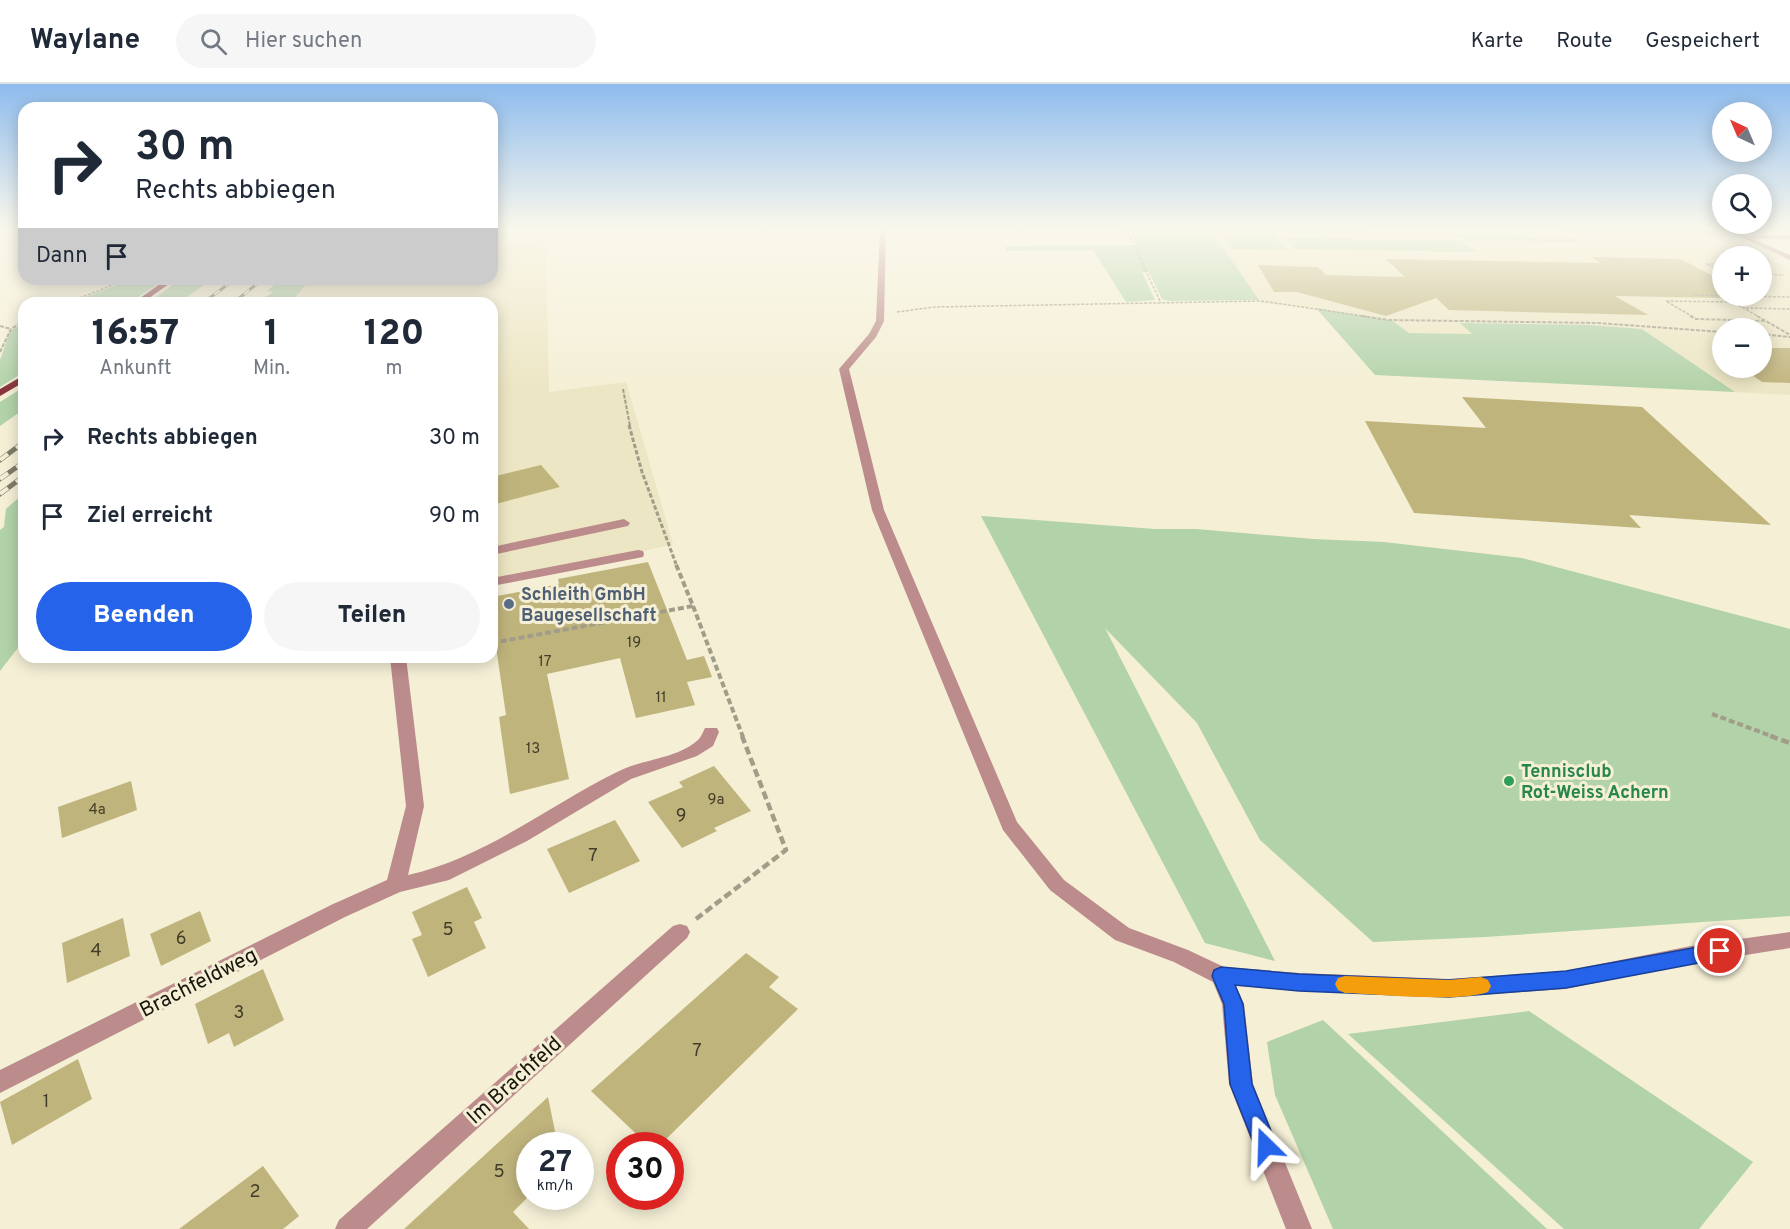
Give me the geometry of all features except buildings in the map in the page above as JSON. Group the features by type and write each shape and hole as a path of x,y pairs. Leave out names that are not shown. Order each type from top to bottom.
{"main road":[{"path":"146,297 163,285"},
{"path":"0,393 18,382"}],"street":[{"path":"881,282 880,321 876,334 852,357 844,369 878,510 1009,825 1057,885 1122,934 1181,956 1221,976 1299,982 1449,988 1566,980 1696,954 1790,940"},
{"path":"498,549 624,523"},
{"path":"498,581 638,554"},
{"path":"396,885 415,806 399,663"},
{"name":"Brachfeldweg","path":"0,1082 338,911 396,885 442,875 520,836 625,775 691,752 707,742 711,732"},
{"name":"Im Brachfeld","path":"348,1229 680,932"},
{"path":"1221,976 1233,1004 1241,1084 1299,1229"}],"path":[{"path":"1151,282 1161,303"},
{"path":"82,297 113,285"},
{"path":"1692,295 1712,296"},
{"path":"1772,296 1790,297"},
{"path":"895,312 934,307 1261,301 1389,320 1598,323 1712,331"},
{"path":"1712,302 1666,301 1696,319 1712,319"},
{"path":"1739,306 1761,318"},
{"path":"1743,308 1790,309"},
{"path":"0,352 11,329 18,325"},
{"path":"1772,325 1790,336"},
{"path":"0,326 11,329"},
{"path":"1772,335 1790,336"},
{"path":"680,932 786,850 693,606"},
{"path":"1712,714 1790,743"}],"shaded area":[{"name":"Schleith GmbH Baugesellschaft","path":"498,282 547,282 549,392 626,382 673,544 498,586 498,297 295,297 306,285 498,285"},
{"path":"1247,282 1712,282 1712,306 1772,306 1772,282 1790,282 1790,395 1735,392 1714,378 1772,378 1772,318 1712,318 1712,376 1642,329 1461,324 1473,334 1409,333 1393,321 1316,308 1261,303"}],"green space":[{"path":"1114,282 1147,282 1155,300 1126,302"},
{"path":"1154,282 1247,282 1259,300 1168,301 1162,299"},
{"path":"117,285 156,285 138,297 86,297"},
{"path":"173,285 204,285 186,297 156,297"},
{"path":"274,285 306,285 295,297 266,297 273,292 267,291"},
{"path":"1316,308 1393,321 1409,333 1472,334 1460,323 1590,325 1642,329 1735,392 1375,375"},
{"path":"18,326 18,376 0,387 0,360 10,331"},
{"path":"18,391 18,413 0,426 0,402"},
{"path":"18,498 18,648 0,671 0,530 4,527 6,509"},
{"name":"Tennisclub Rot-Weiss Achern","path":"981,516 1384,542 1522,558 1790,629 1790,916 1485,937 1373,942 1260,840 1197,723 1105,628 1275,961 1205,943"},
{"path":"1529,1011 1753,1162 1699,1229 1564,1229 1348,1034"},
{"path":"1323,1020 1547,1229 1333,1229 1275,1095 1267,1042"}],"railway":[{"path":"211,297 227,285"},
{"path":"240,297 256,285"},
{"path":"0,460 18,446"},
{"path":"0,479 18,466"},
{"path":"0,494 18,480"}],"slow traffic":[{"path":"1345,984 1449,988 1481,986"}],"place":[{"name":"Schleith GmbH Baugesellschaft","path":"509,604"},
{"name":"Tennisclub Rot-Weiss Achern","path":"1509,781"}],"route":[{"path":"1266,1146 1241,1084 1233,1004 1221,976 1299,982 1449,988 1566,980 1720,951"}]}
